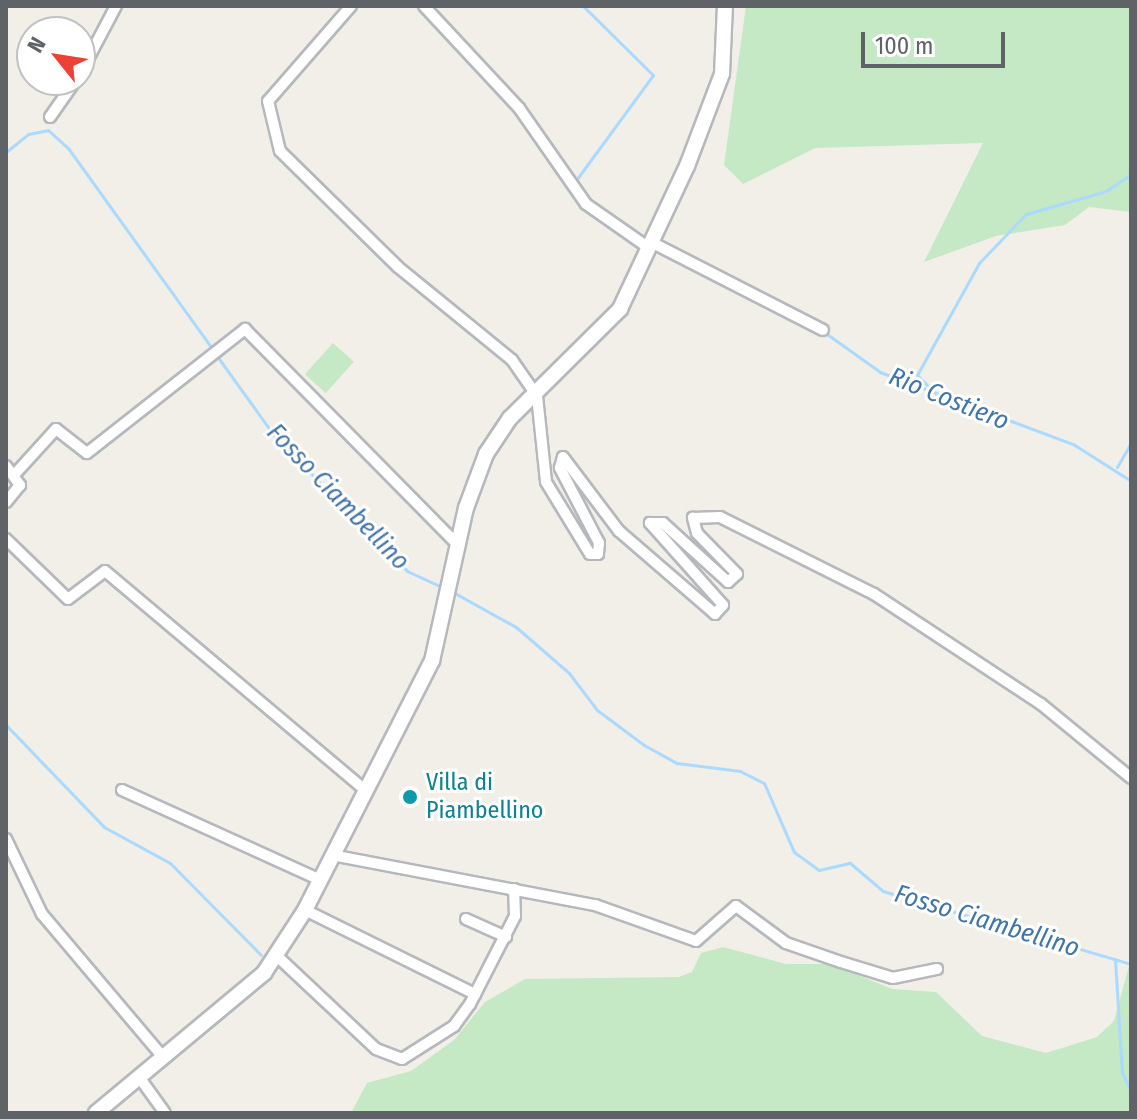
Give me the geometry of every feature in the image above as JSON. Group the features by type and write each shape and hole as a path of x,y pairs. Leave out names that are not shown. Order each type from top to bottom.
{"main road":[{"path":"96,1113 278,957 305,910 432,661 451,591 459,546 486,454 536,392 604,330 650,245 717,93 725,6"}],"street":[{"path":"96,44 116,6"},
{"path":"351,6 268,101 280,151 398,267 512,360 536,392 538,462 590,554 598,554 599,543 560,468 563,457 619,531 715,614 723,605 650,523 663,523 728,582 737,574 693,518 720,517 874,594 1041,704 1131,778"},
{"path":"424,6 519,108 586,204 650,245 823,330"},
{"path":"50,117 65,96"},
{"path":"6,502 19,491 10,470 56,429 87,453 212,354 251,330 459,546"},
{"path":"6,539 68,599 105,571 365,790"},
{"path":"122,790 320,880"},
{"path":"6,839 42,914 163,1057"},
{"path":"332,855 595,905 696,941 736,906 786,943 841,962 893,978 937,969"},
{"path":"278,957 368,1043 402,1059 454,1026 506,937 514,889"},
{"path":"305,910 475,994"},
{"path":"466,919 506,937"},
{"path":"139,1077 165,1113"}],"green space":[{"path":"746,6 1131,6 1131,212 1089,207 1065,225 996,236 924,262 983,143 815,148 743,184 724,165"},
{"path":"333,343 354,362 326,393 305,374"},
{"path":"723,947 786,964 831,964 892,989 936,992 982,1036 1046,1053 1097,1037 1114,1021 1131,959 1131,1113 351,1113 367,1083 411,1071 454,1040 485,1002 525,979 679,977 692,972 701,953"}],"waterway":[{"path":"574,183 653,75 583,6"},
{"name":"Fosso Ciambellino","path":"6,152 28,134 48,130 68,148 213,350"},
{"name":"Rio Costiero","path":"939,397 917,375 979,263 1026,214 1106,191 1131,174"},
{"name":"Rio Costiero","path":"824,332 880,372 1073,444 1131,481"},
{"name":"Fosso Ciambellino","path":"217,356 276,438 407,571 444,588"},
{"path":"1117,467 1131,443"},
{"name":"Fosso Ciambellino","path":"451,591 516,627 569,673 597,710 644,745 677,763 740,771 764,783 794,852 819,870 850,863 883,891 1131,964"},
{"path":"6,725 104,827 170,863 261,955"},
{"path":"1115,959 1122,1072 1131,1091"}],"place":[{"name":"Villa di Piambellino","path":"410,797"}]}
